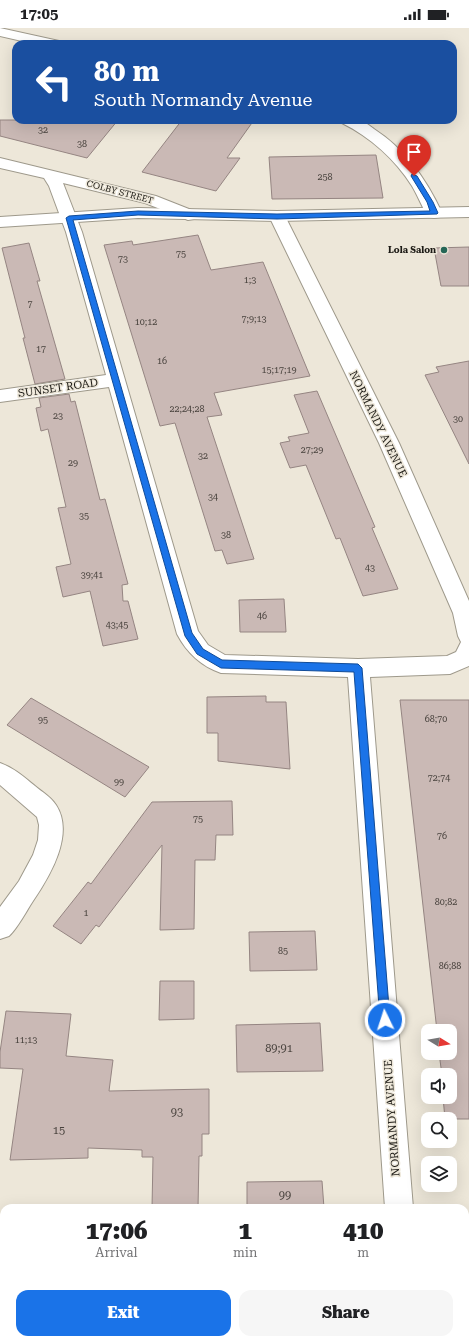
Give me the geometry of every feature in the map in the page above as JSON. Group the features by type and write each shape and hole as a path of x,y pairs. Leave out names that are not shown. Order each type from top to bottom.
{"street":[{"path":"0,32 36,40"},
{"path":"354,124 373,135 384,144 414,176 430,202 434,213"},
{"name":"COLBY STREET","path":"0,163 150,199 188,215"},
{"path":"50,175 57,186 69,218 188,634 200,651 221,664 358,668 450,665 464,658 469,648"},
{"path":"0,222 138,213 277,216 469,212"},
{"name":"NORMANDY AVENUE","path":"277,216 389,443 464,613 469,636"},
{"name":"SUNSET ROAD","path":"0,396 116,380"},
{"name":"NORMANDY AVENUE","path":"358,668 399,1204"},
{"path":"0,772 7,776 48,812 51,824 47,851 18,904 0,927"}],"building":[{"path":"0,120 12,120 12,124 115,124 87,158 0,136"},
{"path":"179,124 251,124 227,158 240,158 216,191 142,172"},
{"path":"376,155 383,198 272,199 269,157"},
{"path":"198,235 211,270 263,262 310,376 214,393 222,415 207,417 254,559 227,564 222,550 215,551 175,423 160,426 104,245 132,241 133,245"},
{"path":"29,243 40,281 37,281 65,379 35,384 2,248"},
{"path":"469,247 469,286 441,286 434,248"},
{"path":"469,361 469,464 425,375 439,372 436,367"},
{"path":"317,391 375,527 372,528 398,589 363,596 340,538 336,539 306,465 290,468 280,443 290,441 288,437 309,433 294,395"},
{"path":"69,394 71,402 75,401 100,500 105,499 128,584 122,585 123,601 128,601 138,639 103,646 90,591 63,597 56,567 71,564 58,508 66,507 48,429 41,431 36,408 41,407 39,398"},
{"path":"284,599 286,632 240,632 239,600"},
{"path":"266,696 266,702 286,702 290,769 218,761 218,733 207,733 207,697"},
{"path":"31,698 149,767 125,797 7,725"},
{"path":"400,700 469,700 469,1119 457,1119 457,1112 444,1112 444,1104 457,1104 457,1068 441,1068 440,1060 457,1060 457,1024 436,1024"},
{"path":"232,801 233,835 216,835 215,860 195,860 194,929 160,930 162,845 99,927 96,925 81,944 53,926 88,882 91,884 152,802"},
{"path":"315,931 317,970 250,971 249,932"},
{"path":"160,981 194,981 194,1019 159,1020"},
{"path":"6,1011 71,1014 66,1056 113,1060 109,1091 209,1089 209,1134 202,1134 202,1156 199,1156 198,1204 152,1204 153,1157 142,1157 142,1150 88,1148 88,1158 10,1160 23,1069 0,1068 0,1052"},
{"path":"320,1023 323,1071 237,1072 236,1025"},
{"path":"322,1181 324,1204 247,1204 247,1182"}],"place":[{"name":"Lola Salon","path":"444,250"}],"route":[{"path":"385,1020 361,690 358,668 221,664 200,651 188,634 69,218 138,213 277,216 434,213 430,202 414,176"}]}
